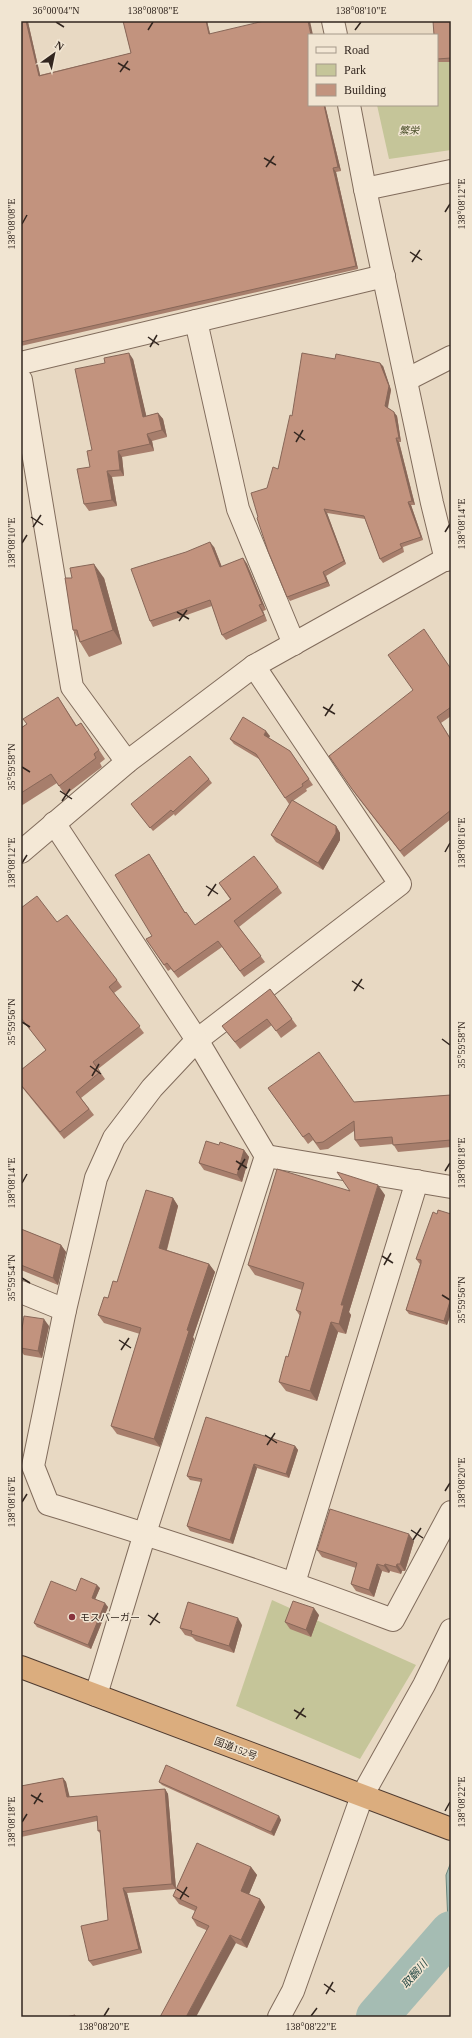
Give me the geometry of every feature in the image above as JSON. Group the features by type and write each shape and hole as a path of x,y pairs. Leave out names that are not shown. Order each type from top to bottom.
{"highway":[{"name":"国道152号","path":"21,1667 451,1829"}],"street":[{"path":"333,21 336,34"},
{"path":"21,852 127,762 254,666 449,558 432,503 365,188 349,106"},
{"path":"365,188 451,171"},
{"path":"21,363 384,276"},
{"path":"196,321 238,509 294,644"},
{"path":"406,380 451,357"},
{"path":"21,380 72,687 127,762"},
{"path":"254,666 400,884 197,1040 152,1088 114,1138 96,1178 65,1310 33,1466 48,1504 145,1533 294,1583 393,1620 451,1512"},
{"path":"54,823 197,1040 266,1156 145,1533 96,1695"},
{"path":"266,1156 451,1187"},
{"path":"294,1583 417,1181"},
{"path":"21,1292 65,1310"},
{"path":"279,2017 293,1991 368,1798 451,1630"}],"green space":[{"name":"繁栄","path":"438,62 451,62 451,150 389,159 377,106 438,106"},
{"path":"272,1600 416,1665 360,1759 236,1706"}],"shaded area":[{"path":"451,1862 451,1998 446,1875"}],"building":[{"path":"21,21 26,21 39,76 131,53 123,21 206,21 209,34 264,21 308,21 311,34 308,34 308,106 324,106 338,167 333,168 356,266 21,342"},
{"path":"433,21 451,21 451,58 438,59 438,34 434,34"},
{"path":"129,353 143,417 158,413 162,430 147,434 150,444 118,451 120,470 107,471 112,500 84,504 77,469 90,467 87,451 92,450 75,369 105,363 104,358"},
{"path":"302,353 335,359 336,354 380,363 389,386 385,406 394,412 399,438 396,438 412,501 408,502 421,537 400,544 402,548 380,559 364,516 324,509 344,561 323,572 327,582 287,597 268,551 257,518 258,517 251,493 267,488 273,467 278,469 290,415 292,416"},
{"path":"210,542 220,567 243,558 262,604 259,605 264,615 222,635 210,600 150,621 131,569 186,552"},
{"path":"94,564 113,630 80,642 77,630 73,630 65,578 72,578 70,568"},
{"path":"424,629 451,669 451,707 437,717 451,740 451,810 400,851 352,789 329,756 413,690 388,655"},
{"path":"58,697 76,726 81,723 99,750 94,754 96,758 59,786 51,774 21,793 21,728 27,724 23,719"},
{"path":"243,717 266,731 264,735 290,751 309,779 302,784 303,786 285,798 256,754 230,739"},
{"path":"190,756 209,779 173,812 171,810 150,828 131,804"},
{"path":"292,800 336,826 336,833 318,863 271,835"},
{"path":"149,854 185,913 186,912 195,925 231,899 219,883 254,856 278,887 234,921 261,956 240,971 218,941 174,972 167,963 164,965 146,939 152,936 115,875"},
{"path":"37,896 57,922 67,915 117,980 109,987 140,1026 93,1062 100,1072 76,1092 89,1109 60,1132 21,1085 21,1070 46,1050 21,1018 21,908"},
{"path":"270,989 292,1019 276,1031 267,1019 235,1042 222,1026"},
{"path":"319,1052 354,1102 451,1095 451,1140 393,1145 392,1137 355,1140 354,1121 323,1142 316,1143 309,1133 303,1137 268,1088"},
{"path":"206,1141 219,1145 220,1142 244,1150 237,1175 199,1163"},
{"path":"277,1169 350,1191 337,1172 378,1185 341,1305 344,1305 339,1324 331,1322 310,1391 279,1382 301,1312 296,1310 304,1283 248,1265"},
{"path":"146,1190 173,1198 159,1248 209,1264 154,1439 111,1426 141,1328 98,1315 104,1297 108,1298 113,1281 117,1282"},
{"path":"438,1210 451,1214 451,1298 444,1321 406,1310 421,1263 421,1260 416,1259 433,1212 437,1214"},
{"path":"21,1229 61,1245 53,1278 21,1265"},
{"path":"24,1316 44,1319 38,1351 21,1348 21,1335"},
{"path":"206,1417 295,1446 286,1474 254,1464 230,1540 187,1526 202,1479 187,1476"},
{"path":"330,1509 409,1534 400,1564 397,1564 396,1567 385,1564 384,1566 377,1564 369,1590 351,1584 357,1563 317,1550"},
{"name":"モスバーガー","path":"81,1578 97,1585 92,1598 105,1603 88,1645 34,1623 51,1581 76,1591"},
{"path":"293,1601 314,1608 306,1630 285,1622"},
{"path":"188,1602 238,1618 229,1646 191,1634 192,1631 180,1628"},
{"path":"166,1765 279,1816 271,1832 159,1782"},
{"path":"63,1778 67,1797 165,1789 172,1884 123,1888 139,1949 89,1961 81,1926 108,1920 100,1830 98,1831 97,1816 21,1832 21,1786"},
{"path":"197,1843 251,1867 241,1891 260,1899 241,1940 230,1935 186,2017 160,2017 209,1926 192,1918 197,1907 173,1896"}],"waterway":[{"name":"取飜川","path":"377,2017 451,1932"}],"place":[{"name":"モスバーガー","path":"72,1617"}]}
